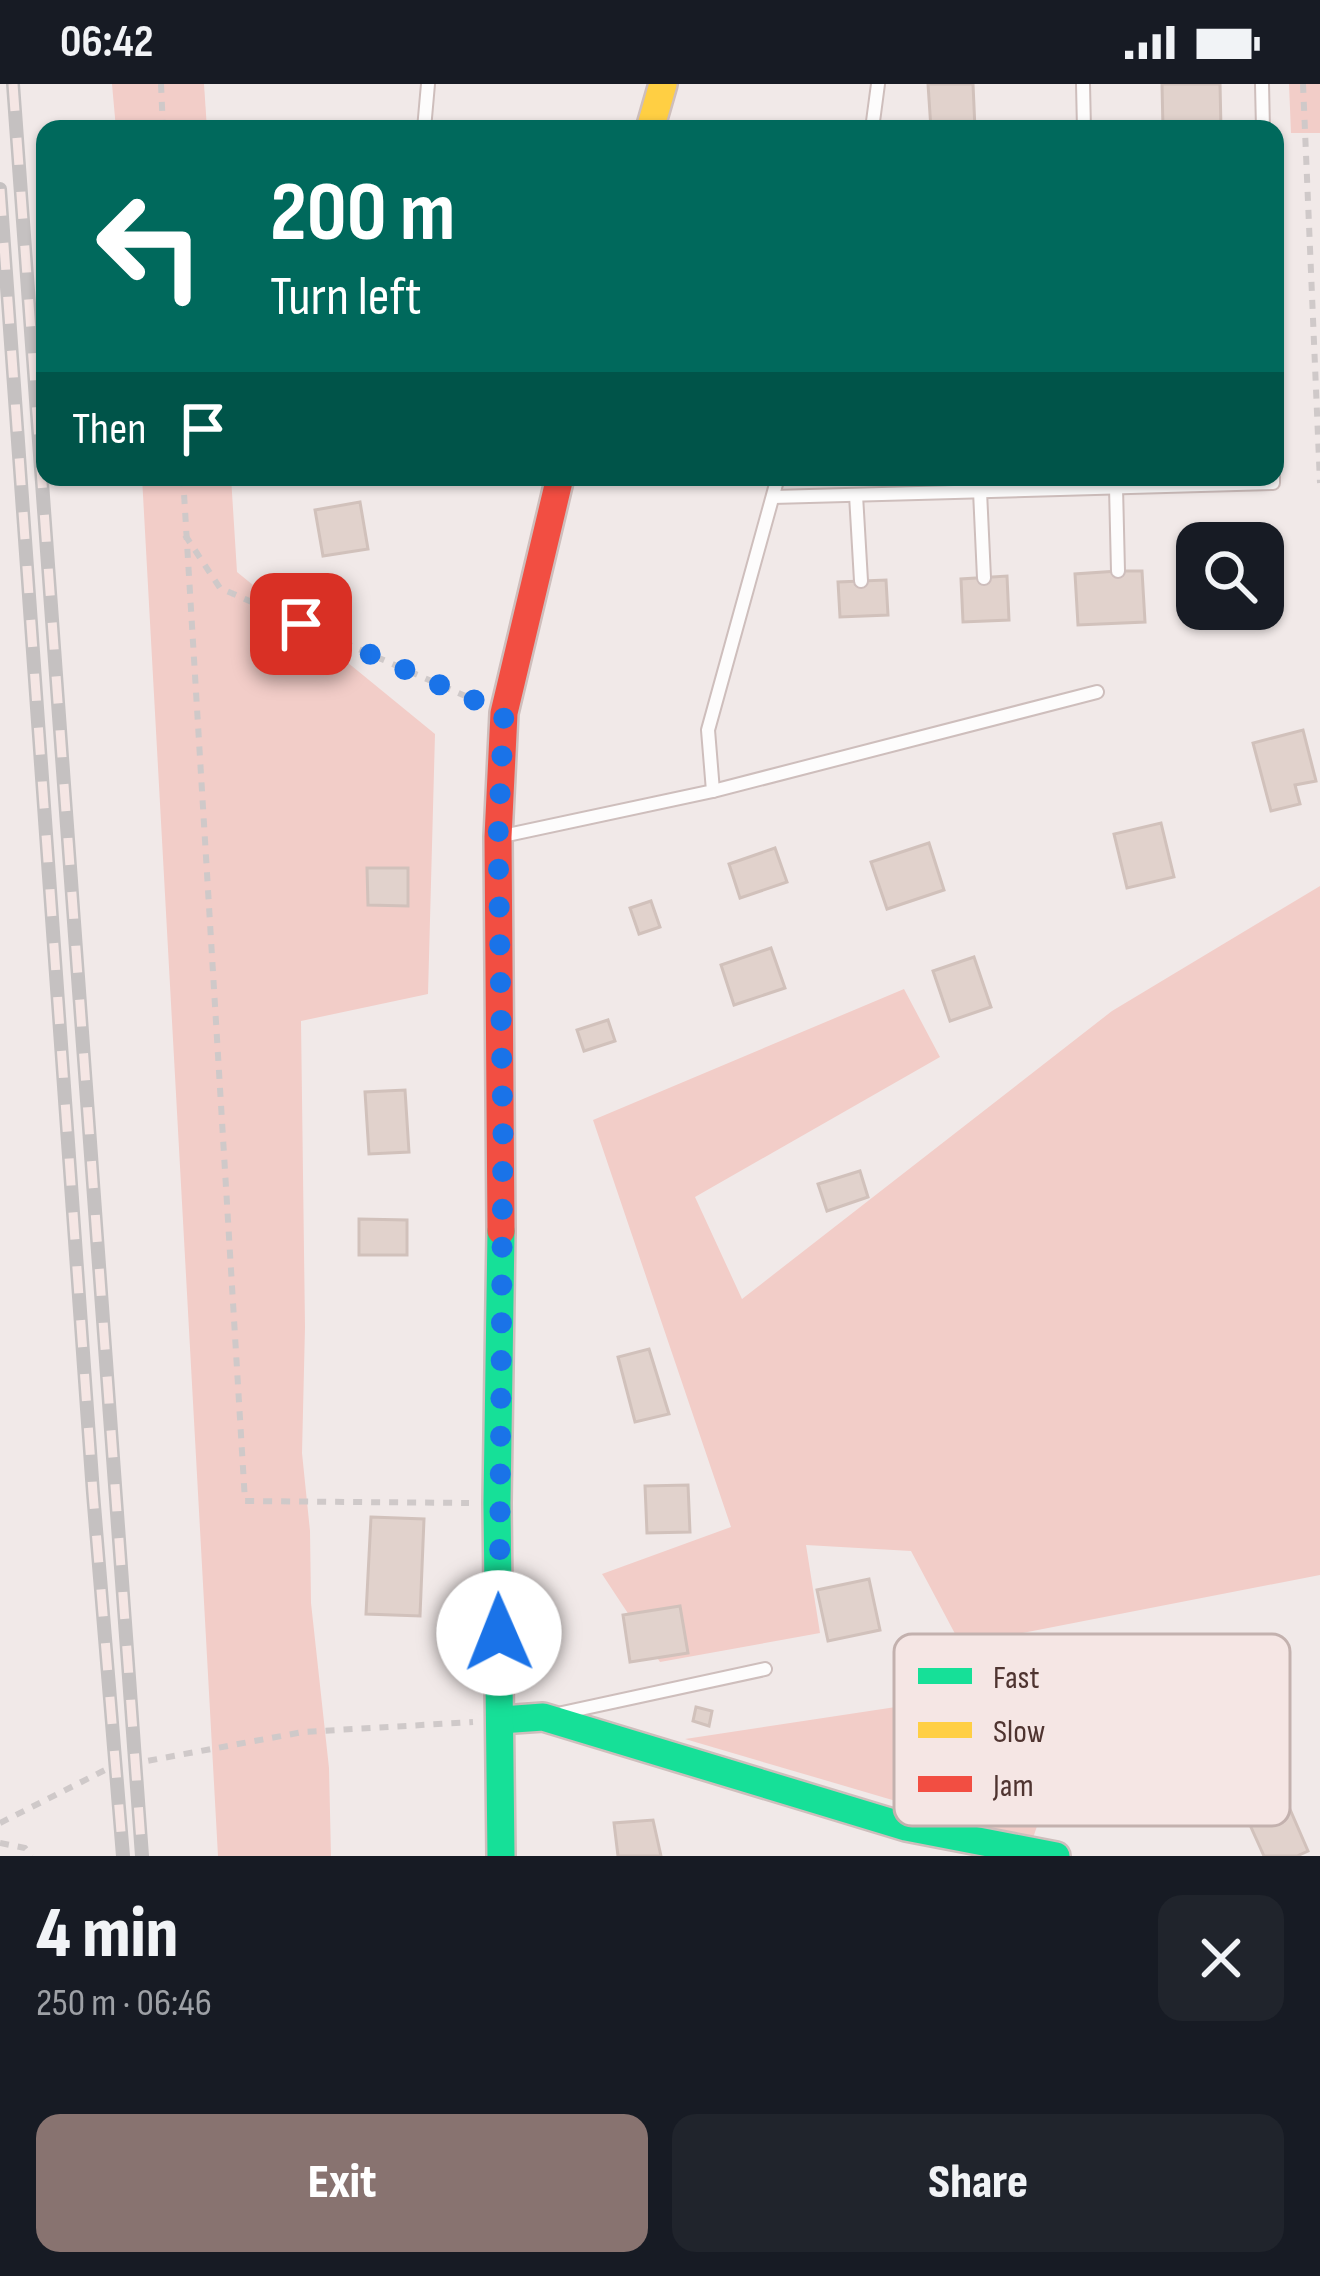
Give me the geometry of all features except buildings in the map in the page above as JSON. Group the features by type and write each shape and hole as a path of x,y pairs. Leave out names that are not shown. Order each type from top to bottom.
{"street":[{"path":"653,120 663,84"},
{"path":"501,1856 497,1504 503,1134 498,837 504,713 558,486"},
{"path":"500,1720 543,1717 894,1823"},
{"path":"903,1826 1056,1856"}],"lane":[{"path":"425,120 428,84"},
{"path":"873,120 878,84"},
{"path":"1083,84 1084,120"},
{"path":"1262,84 1263,120"},
{"path":"713,791 708,730 776,486"},
{"path":"773,497 1155,486"},
{"path":"1116,487 1118,571"},
{"path":"980,491 984,578"},
{"path":"856,495 861,581"},
{"path":"498,837 713,791 1097,692"},
{"path":"543,1717 765,1669"}],"path":[{"path":"160,84 162,120"},
{"path":"1303,84 1320,483"},
{"path":"183,486 245,1502 497,1504"},
{"path":"183,532 220,588 504,713"},
{"path":"0,1823 109,1768 303,1732 380,1731 500,1720"},
{"path":"0,1843 25,1848 32,1856"}],"shaded area":[{"path":"112,84 204,84 206,120 115,120"},
{"path":"1289,84 1320,84 1320,133 1291,133"},
{"path":"142,486 232,486 237,572 435,734 428,994 301,1021 302,1453 311,1603 329,1768 331,1856 218,1856"},
{"path":"1320,886 1320,1575 1017,1634 955,1634 911,1551 806,1545 820,1633 660,1662 602,1574 731,1527 593,1120 904,989 940,1057 695,1197 742,1299 1112,1011"},
{"path":"894,1707 894,1800 685,1739"},
{"path":"981,1826 1037,1826 1032,1841"}],"railway":[{"path":"13,84 36,400"},
{"path":"0,189 123,1856"},
{"path":"42,486 142,1856"}],"traffic: fast":[{"path":"501,1231 497,1503 501,1856"},
{"path":"500,1720 543,1717 894,1823"},
{"path":"903,1826 1056,1856"}],"traffic: slow":[{"path":"653,120 663,84"}],"traffic: jam":[{"path":"501,1231 498,837 504,713 558,486"}],"route":[{"path":"301,624 504,713 498,837 503,1134 499,1633"}]}
